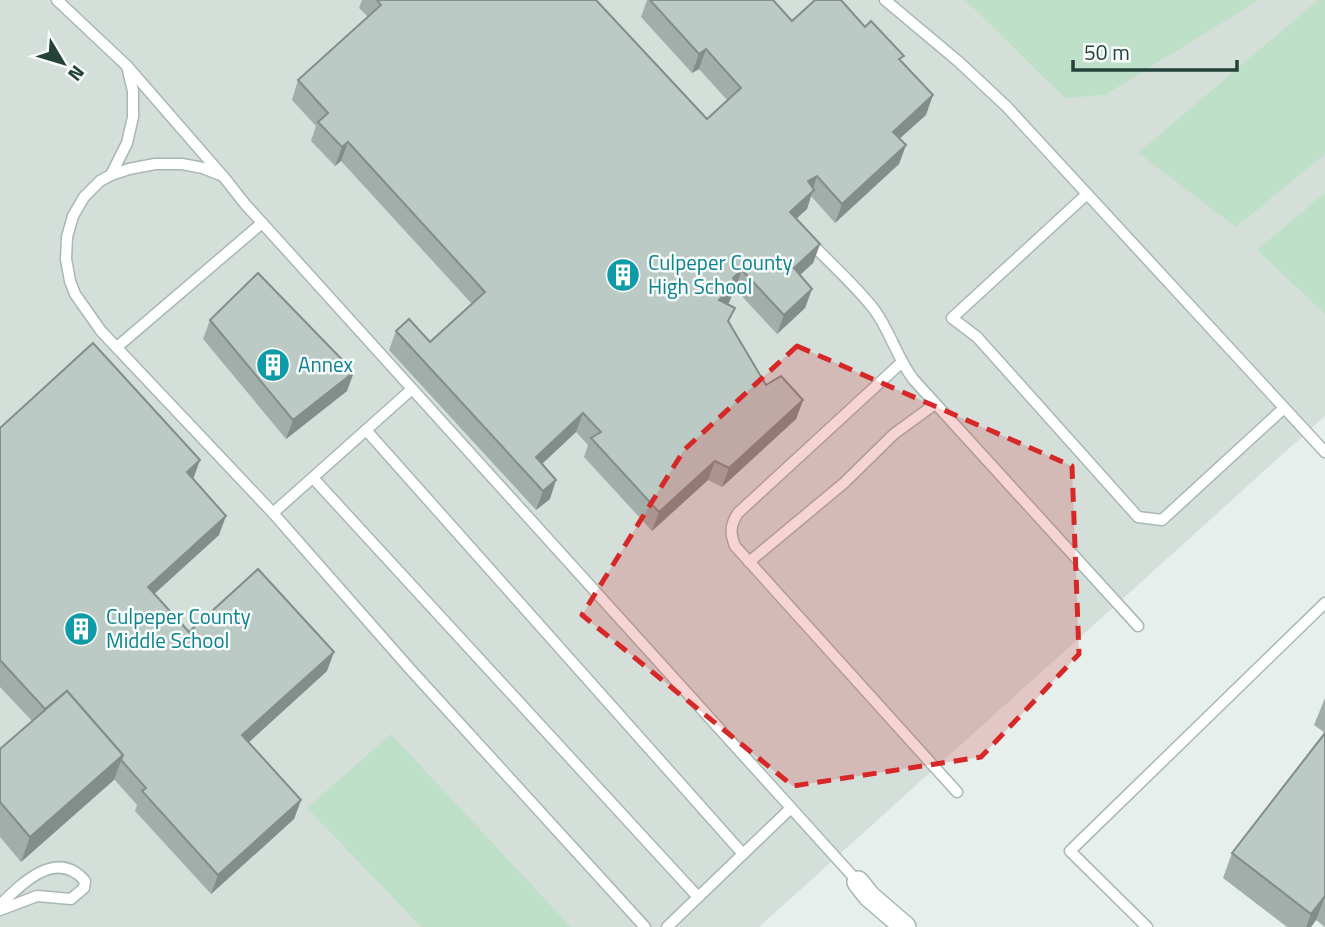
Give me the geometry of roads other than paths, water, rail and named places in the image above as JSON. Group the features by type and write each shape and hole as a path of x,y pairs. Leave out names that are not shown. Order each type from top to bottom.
{"street":[{"path":"858,882 869,896 905,927"}],"lane":[{"path":"57,0 127,66 262,223 858,882"},
{"path":"885,0 959,62 1007,107 1325,452"},
{"path":"111,175 127,143 133,117 133,91 127,66"},
{"path":"223,176 182,164 155,164 111,175 100,181 84,197 73,216 67,237 66,259 75,293 102,331 274,513 419,679 645,927"},
{"path":"1087,194 952,318 978,337 1138,517 1162,520 1284,408"},
{"path":"117,347 262,223"},
{"path":"800,231 872,307 888,331 901,363 935,404 1138,626"},
{"path":"901,363 738,513 732,523 730,535 735,546 749,562 957,792"},
{"path":"274,513 412,389"},
{"path":"749,562 844,483 894,433 935,404"},
{"path":"366,430 743,854"},
{"path":"313,478 698,897"},
{"path":"1147,927 1070,851 1325,603"},
{"path":"667,927 792,808"},
{"path":"61,866 76,870 85,881 84,888 71,899 37,896 0,907 21,884 45,870 61,866"}],"place":[{"name":"Culpeper County High School","path":"623,275"},
{"name":"Annex","path":"273,365"},
{"name":"Culpeper County Middle School","path":"81,629"}]}
